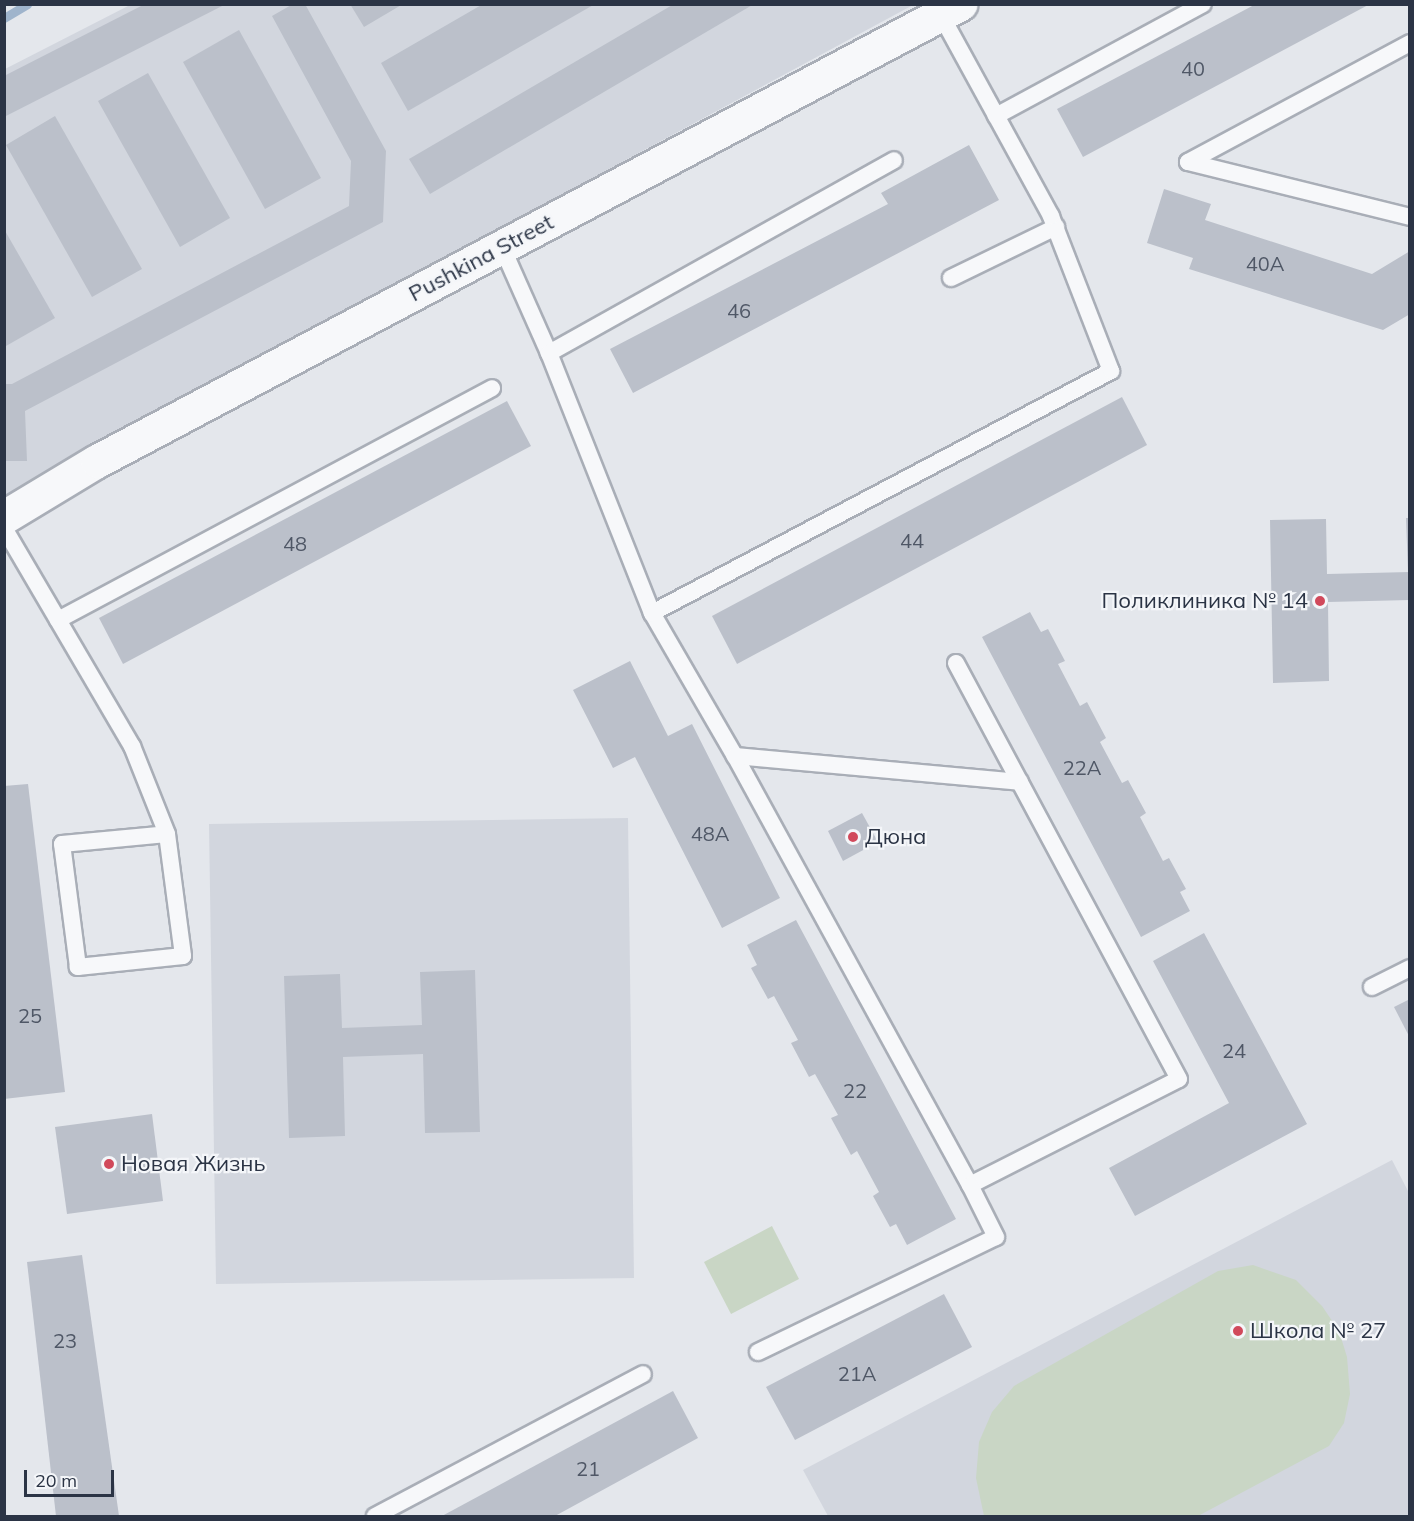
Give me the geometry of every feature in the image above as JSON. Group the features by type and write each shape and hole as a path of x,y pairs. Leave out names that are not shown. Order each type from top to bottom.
{"street":[{"name":"Pushkina Street","path":"4,517 98,461 950,10"}],"lane":[{"path":"996,116 1203,4"},
{"path":"652,613 1111,371 1056,227 996,116 950,10"},
{"path":"1410,43 1188,162 1410,218"},
{"path":"549,352 894,160"},
{"path":"951,278 1056,227"},
{"path":"502,247 549,352 652,613 735,756 970,1185 996,1237 758,1352"},
{"path":"58,620 492,388"},
{"path":"4,528 132,746 167,834 183,956 78,967 62,844 167,834"},
{"path":"956,663 1179,1079 970,1185"},
{"path":"735,756 1020,782"},
{"path":"1372,987 1410,968"},
{"path":"375,1516 643,1374"}],"shaded area":[{"path":"130,5 913,5 83,453 5,502 5,69"},
{"path":"628,818 634,1278 216,1284 209,824"},
{"name":"Школа № 27","path":"1392,1160 1409,1193 1409,1516 828,1516 803,1470"}],"green space":[{"path":"772,1226 799,1279 731,1314 704,1262"},
{"path":"1253,1265 1296,1280 1322,1306 1339,1331 1347,1357 1350,1394 1344,1423 1329,1446 1198,1516 984,1516 976,1478 979,1442 992,1412 1014,1386 1218,1271"}],"building":[{"path":"145,4 226,4 4,117 4,76"},
{"path":"293,4 305,4 386,151 383,222 25,411 27,461 4,461 4,384 12,384 349,206 351,161 272,16"},
{"path":"350,4 403,4 364,27"},
{"path":"483,4 595,4 408,111 381,63"},
{"path":"674,4 754,4 430,194 409,159"},
{"path":"1256,4 1370,4 1083,157 1057,109"},
{"path":"239,30 321,178 265,209 183,62"},
{"path":"148,73 230,218 180,247 98,101"},
{"path":"55,116 142,269 92,297 6,145"},
{"path":"969,145 999,200 633,393 610,349 888,204 881,193"},
{"path":"1164,189 1211,204 1205,220 1372,274 1410,251 1410,314 1383,330 1189,269 1193,258 1147,243"},
{"path":"4,229 55,318 6,346 4,344"},
{"path":"1122,397 1147,445 737,664 712,616"},
{"path":"507,401 531,446 123,664 99,618"},
{"path":"1406,518 1410,518 1410,571 1408,571"},
{"name":"Поликлиника № 14","path":"1326,519 1327,574 1410,572 1410,600 1328,602 1329,681 1273,683 1270,520"},
{"path":"1030,612 1041,632 1048,629 1065,661 1058,664 1080,706 1087,702 1106,738 1100,742 1122,783 1128,780 1146,813 1140,817 1163,861 1169,858 1186,889 1180,892 1190,911 1141,937 982,637"},
{"path":"630,661 668,736 692,724 780,898 722,928 635,757 613,768 573,690"},
{"path":"28,784 65,1092 4,1099 4,786"},
{"name":"Дюна","path":"862,813 878,842 843,861 828,831"},
{"path":"796,920 956,1219 907,1245 896,1224 890,1227 873,1196 879,1192 857,1151 851,1155 831,1118 838,1115 815,1074 809,1077 791,1043 798,1040 774,996 768,999 751,968 757,965 747,945"},
{"path":"1204,933 1307,1124 1135,1216 1109,1168 1229,1103 1153,961"},
{"path":"475,970 480,1132 425,1133 423,1054 343,1057 345,1136 289,1138 284,976 340,974 342,1028 422,1025 420,972"},
{"path":"1410,999 1410,1038 1394,1007"},
{"name":"Новая Жизнь","path":"152,1114 163,1201 67,1214 55,1127"},
{"path":"82,1255 119,1516 56,1516 27,1262"},
{"path":"944,1294 972,1347 795,1440 766,1387"},
{"path":"673,1391 698,1438 555,1516 442,1516"}],"waterway":[{"path":"4,18 27,4"}],"place":[{"name":"Поликлиника № 14","path":"1320,601"},
{"name":"Дюна","path":"853,837"},
{"name":"Новая Жизнь","path":"109,1164"},
{"name":"Школа № 27","path":"1238,1331"}]}
